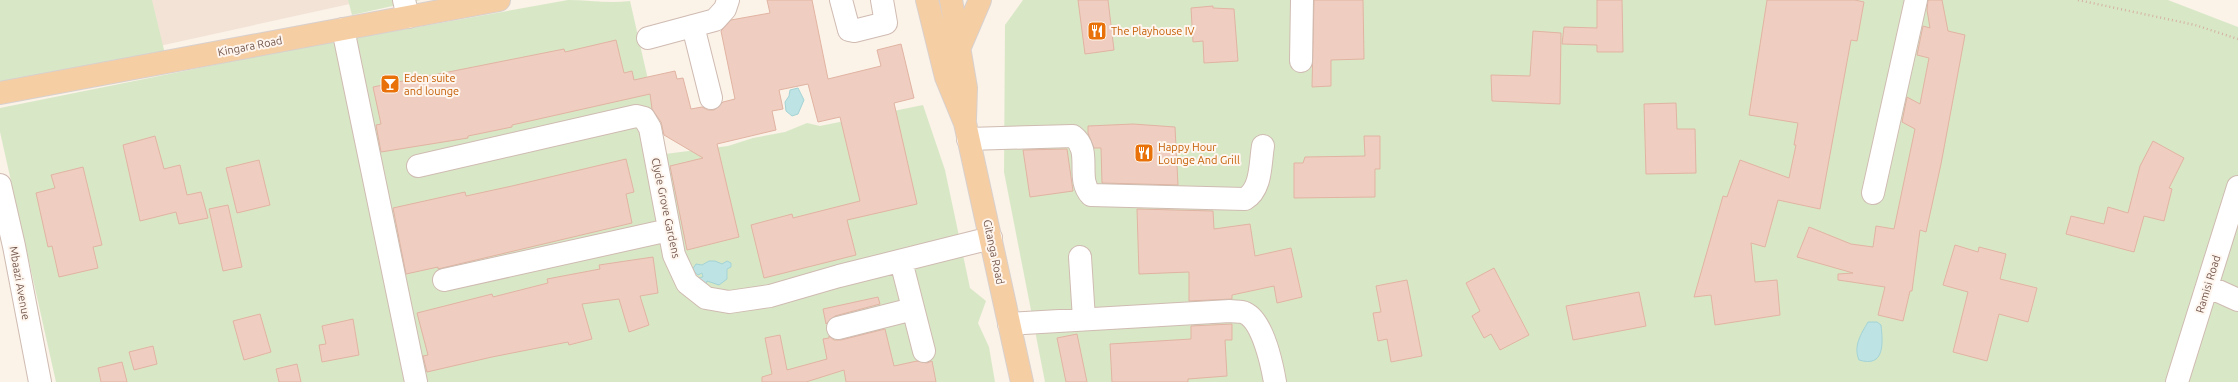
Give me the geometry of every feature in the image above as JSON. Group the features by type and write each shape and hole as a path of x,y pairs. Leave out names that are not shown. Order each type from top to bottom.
{"main road":[{"name":"Kingara Road","path":"0,93 343,29 406,9 499,0"},
{"name":"Gitanga Road","path":"927,0 946,77 967,131 1022,382"},
{"name":"Gitanga Road","path":"951,0 966,88 967,131"},
{"path":"959,49 980,0"}],"street":[{"path":"648,38 715,20 725,9 728,0"},
{"path":"841,0 847,26 849,30 854,31 886,23 882,0"},
{"path":"1301,61 1302,0"},
{"path":"1873,193 1916,0"},
{"path":"693,26 711,98"},
{"path":"343,29 416,382"},
{"name":"Clyde Grove Gardens","path":"418,166 636,116 644,118 650,128 674,255 687,283 706,298 729,302 770,296 839,276 991,238"},
{"path":"967,131 1073,136 1080,141 1083,150 1084,180 1086,190 1091,195 1245,199 1252,195 1257,187 1263,146"},
{"name":"Mbaazi Avenue","path":"0,185 14,246 22,297 40,382"},
{"name":"Ramisi Road","path":"2177,382 2238,187"},
{"path":"444,280 669,230"},
{"path":"1080,257 1084,319"},
{"path":"901,261 924,351"},
{"path":"2207,286 2238,300"},
{"path":"838,328 913,309"},
{"path":"1009,324 1230,311 1246,313 1259,328 1272,362 1275,382"}],"path":[{"path":"2078,0 2195,25 2238,39"}],"shaded area":[{"path":"0,0 368,0 0,81"}],"green space":[{"path":"0,0 152,0 165,54 0,86"},
{"path":"348,0 420,0 352,15"},
{"path":"568,0 607,2 630,1 665,154 728,146 753,138 785,132 807,123 820,126 923,105 945,170 970,288 986,301 978,323 989,347 995,382 56,382 0,132 0,108 289,50"},
{"path":"1023,0 2168,0 2238,27 2238,382 1045,382 1004,172 1005,25"}],"water":[{"path":"798,88 804,100 798,114 792,116 786,111 785,102 789,96 790,90"},
{"path":"709,261 715,261 722,264 727,261 731,263 731,267 727,269 727,279 719,285 707,281 706,285 696,278 703,277 702,273 698,275 692,270 696,264 702,265"},
{"path":"1868,322 1877,322 1881,325 1882,346 1878,357 1867,362 1859,360 1857,355 1857,345"}],"building":[{"path":"767,0 812,0 828,79 881,66 877,50 901,44 914,98 894,103 917,204 847,220 856,255 764,278 751,225 792,214 793,218 860,201 840,117 818,122 808,84 779,90 783,109 772,111 776,130 717,144 739,237 687,250 670,166 703,158 664,135 661,122 652,109 650,94 512,125 512,127 468,136 468,138 381,152 376,125 381,124 373,87 564,49 565,52 616,40 624,73 632,71 634,80 675,71 677,79 683,78 691,109 702,107 708,110 714,110 723,102 735,99 721,31 731,20 770,13"},
{"name":"The Playhouse IV","path":"1078,0 1108,0 1114,50 1085,54"},
{"path":"1314,0 1363,0 1364,59 1331,60 1331,86 1312,87"},
{"path":"1597,0 1622,0 1623,52 1597,52 1597,45 1562,44 1564,27 1597,28"},
{"path":"1767,0 1855,0 1864,2 1857,41 1851,40 1820,209 1778,200 1765,247 1751,243 1755,282 1777,280 1780,315 1715,325 1711,295 1694,297 1723,196 1727,197 1740,160 1789,178 1796,145 1794,145 1798,123 1749,115"},
{"path":"1928,0 1942,0 1948,31 1965,35 1941,164 1926,232 1920,230 1912,291 1910,291 1903,321 1878,315 1885,287 1838,280 1838,274 1853,273 1797,257 1809,227 1851,244 1873,247 1876,226 1894,229 1915,129 1902,122 1907,97 1920,104 1929,58 1917,55 1923,26 1930,28 1927,10"},
{"path":"1213,6 1213,8 1234,9 1238,61 1204,63 1203,41 1193,42 1191,8"},
{"path":"1533,31 1561,33 1560,104 1492,101 1491,75 1530,76"},
{"path":"1676,103 1677,129 1695,129 1696,173 1646,174 1644,104"},
{"name":"Happy Hour Lounge And Grill","path":"1133,124 1175,127 1178,185 1102,183 1101,148 1094,148 1088,133 1088,126"},
{"path":"155,136 164,169 180,165 187,195 201,192 208,218 179,224 176,212 140,221 123,145"},
{"path":"1364,136 1380,136 1380,169 1375,169 1375,197 1294,198 1294,163 1303,163 1305,157 1365,156"},
{"path":"2153,141 2184,158 2169,188 2172,189 2164,221 2144,216 2134,252 2066,234 2071,216 2104,224 2108,207 2128,213 2140,166"},
{"path":"1067,149 1073,191 1030,197 1023,150"},
{"path":"626,159 634,192 626,194 632,223 438,269 438,267 406,274 393,208 465,192 466,196"},
{"path":"259,160 270,205 237,213 226,168"},
{"path":"83,167 102,245 93,247 98,268 59,277 52,246 48,247 36,193 55,188 51,175"},
{"path":"228,205 242,267 223,271 209,209"},
{"path":"1137,209 1213,211 1214,229 1250,224 1255,256 1291,248 1302,297 1277,303 1274,286 1232,295 1232,299 1189,301 1189,272 1139,274"},
{"path":"1955,245 1978,252 1979,247 2006,254 2000,279 2037,288 2028,322 1999,314 1987,361 1953,352 1968,292 1943,285"},
{"path":"653,257 658,293 640,296 649,325 629,332 619,299 582,304 592,339 569,345 568,342 492,357 427,372 423,356 428,355 417,313 492,294 493,297 548,283 547,279 600,269 599,265"},
{"path":"1494,268 1529,335 1500,350 1491,334 1484,338 1472,316 1480,311 1466,283"},
{"path":"1407,280 1422,356 1391,362 1387,339 1378,341 1373,313 1381,312 1376,286"},
{"path":"1639,292 1646,326 1573,340 1566,306"},
{"path":"878,297 880,304 835,316 826,324 823,309"},
{"path":"260,314 271,352 244,360 233,321"},
{"path":"353,319 359,355 322,362 319,345 326,344 322,326"},
{"path":"1232,324 1232,340 1225,340 1227,376 1188,379 1188,382 1112,382 1110,344 1191,339 1191,326"},
{"path":"885,329 894,366 917,361 927,363 932,361 936,382 846,382 844,370 806,382 762,382 762,377 772,374 765,338 780,335 787,370 827,359 823,339 829,338 829,336 834,340 841,340"},
{"path":"1077,334 1087,382 1066,382 1057,338"},
{"path":"153,346 157,364 134,370 129,352"},
{"path":"122,362 127,382 101,382 98,368"},
{"path":"297,364 301,382 279,382 276,369"}],"place":[{"name":"The Playhouse IV","path":"1097,31"},
{"name":"Eden suite and lounge","path":"390,84"},
{"name":"Happy Hour Lounge And Grill","path":"1144,153"}]}
